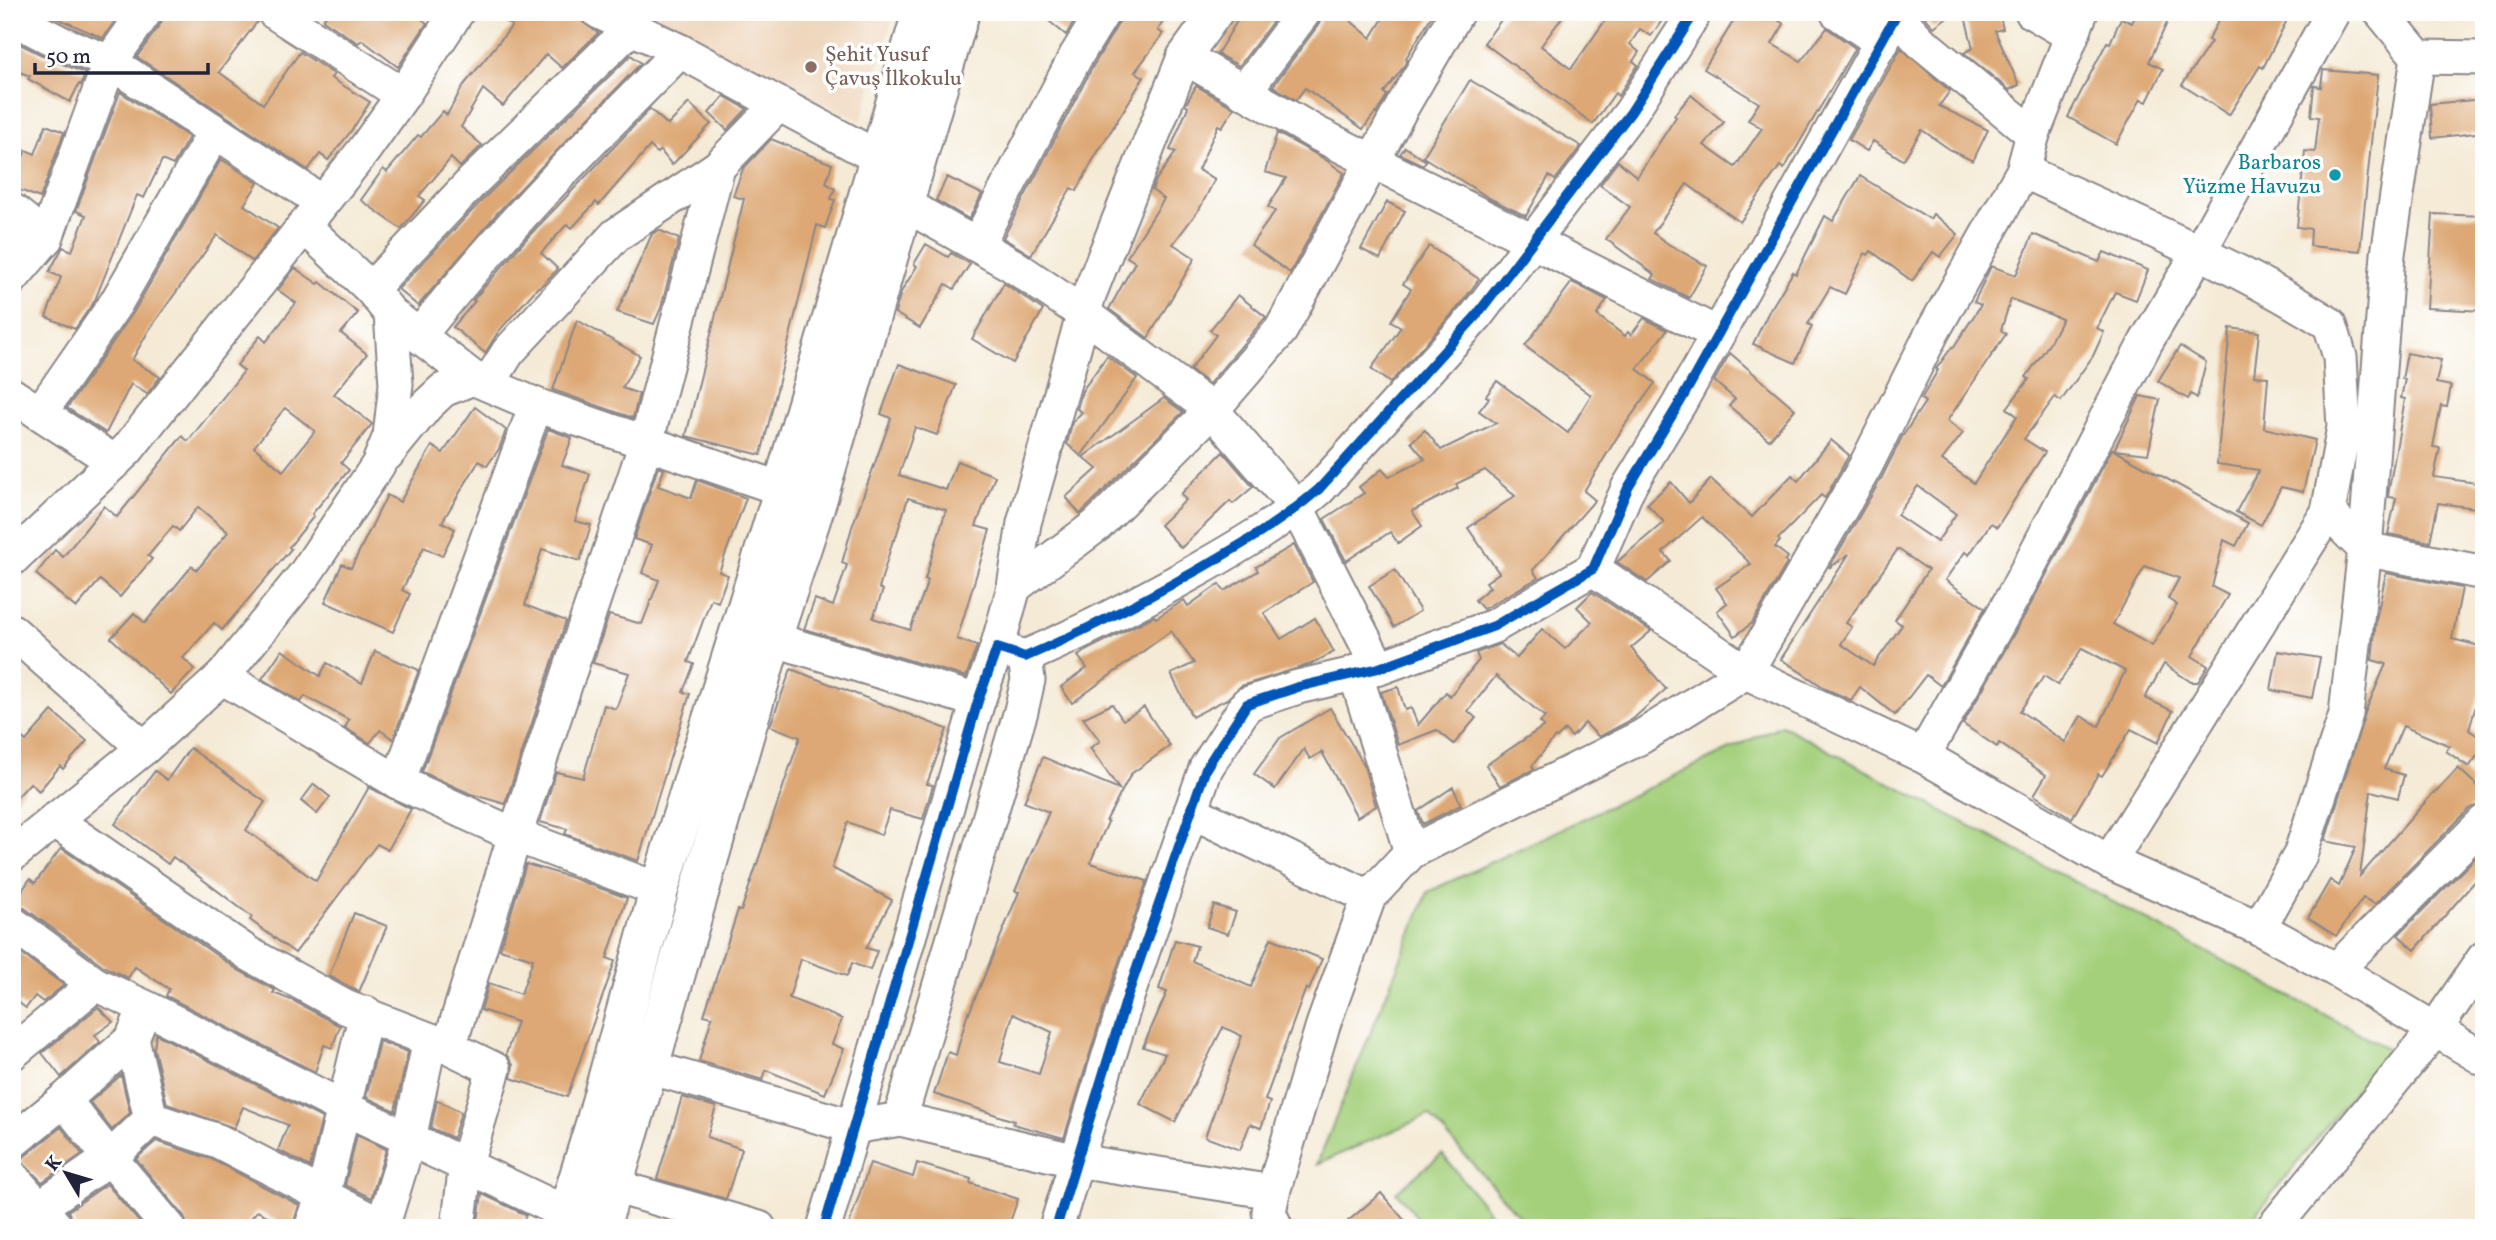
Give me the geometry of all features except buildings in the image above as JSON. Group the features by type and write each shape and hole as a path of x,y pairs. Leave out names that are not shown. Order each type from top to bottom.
{"main road":[{"path":"577,1223 595,1124 659,890 783,491 922,12"},
{"path":"577,1223 613,1186 772,639 817,501 960,12"}],"street":[{"path":"12,278 46,238 110,62 145,12"},
{"path":"274,12 403,96"},
{"path":"12,559 115,462 178,386 403,96 457,12"},
{"path":"599,12 680,51 879,158"},
{"path":"977,245 1076,57 1103,12"},
{"path":"824,1228 978,701 1011,652 1014,587 1024,523 1089,295 1184,57 1216,12"},
{"path":"1244,92 1304,12"},
{"path":"1014,587 1097,525 1212,410 1281,330 1457,12"},
{"path":"1011,652 1078,634 1163,589 1236,548 1297,508 1319,488 1476,316 1631,112 1695,12"},
{"path":"1837,12 1891,24 1921,42 2034,134"},
{"path":"1276,1228 1269,1212 1273,1192 1322,1025 1369,897 1411,852 1641,737 1746,672 1865,467 1931,333 2023,171 2034,134 2076,23 2032,12"},
{"path":"1923,756 2015,593 2146,342 2333,12"},
{"path":"2259,928 2300,855 2346,714 2365,549 2388,254 2418,57 2381,12"},
{"path":"12,18 60,42 110,62 215,132 313,214 381,301 419,337 481,381 537,405 782,489"},
{"path":"1056,1228 1128,994 1206,768 1247,704 1298,687 1367,670 1494,626 1593,569 1628,488 1679,404 1891,24"},
{"path":"378,465 390,436 396,384 381,301 472,181 630,29"},
{"path":"419,337 452,293 537,197 680,51"},
{"path":"1184,57 1372,162 1718,334"},
{"path":"2418,57 2484,58"},
{"path":"12,855 144,748 222,677 305,574 378,465 426,406 443,390 481,381 616,235 718,167 778,105"},
{"path":"40,413 116,303 215,132"},
{"path":"151,1119 218,1141 384,1227 440,1044 515,835 646,443 718,167"},
{"path":"2023,171 2199,252 2290,298 2330,324 2340,357 2344,427 2328,512 2109,862"},
{"path":"904,204 1012,265 1084,314 1212,410 1297,508 1367,670 1411,852"},
{"path":"12,210 46,238"},
{"path":"12,395 115,462"},
{"path":"398,782 537,405"},
{"path":"2328,512 2365,549 2484,573"},
{"path":"1593,569 1746,672 1923,756 2109,862 2259,928 2336,970 2484,1059"},
{"path":"12,631 144,748"},
{"path":"772,639 978,701"},
{"path":"900,1119 1021,711 1028,680 1011,652"},
{"path":"222,677 398,782 515,835 659,890"},
{"path":"1191,811 1369,897"},
{"path":"54,820 249,954 345,1006 494,1069 466,1164 457,1228"},
{"path":"2336,970 2484,822"},
{"path":"12,923 94,984 344,1108 466,1164 577,1223"},
{"path":"2273,1228 2434,1031 2484,958"},
{"path":"12,1053 94,984"},
{"path":"12,1142 64,1100 132,1038 147,1008"},
{"path":"311,1228 323,1196 366,1013"},
{"path":"132,1038 151,1119"},
{"path":"649,1068 854,1127 900,1119 1077,1161 1273,1192"},
{"path":"64,1100 169,1228"},
{"path":"12,1177 38,1221 151,1119"},
{"path":"613,1186 759,1228"}],"shaded area":[{"name":"Şehit Yusuf Çavuş İlkokulu","path":"626,12 895,12 861,121"}],"green space":[{"path":"1781,725 2389,1049 2245,1228 1530,1228 1429,1115 1317,1164 1428,892"},
{"path":"1442,1154 1502,1228 1426,1228 1396,1192"}],"cycle path":[{"path":"824,1228 978,701 997,648 1025,657 1132,606 1243,543 1319,489 1476,316 1631,112 1695,12"},
{"path":"1056,1228 1128,994 1206,768 1247,704 1298,687 1379,668 1494,626 1593,569 1628,488 1679,404 1896,15 1895,12"}],"place":[{"name":"Şehit Yusuf Çavuş İlkokulu","path":"811,67"},
{"name":"Barbaros Yüzme Havuzu","path":"2335,175"}]}
